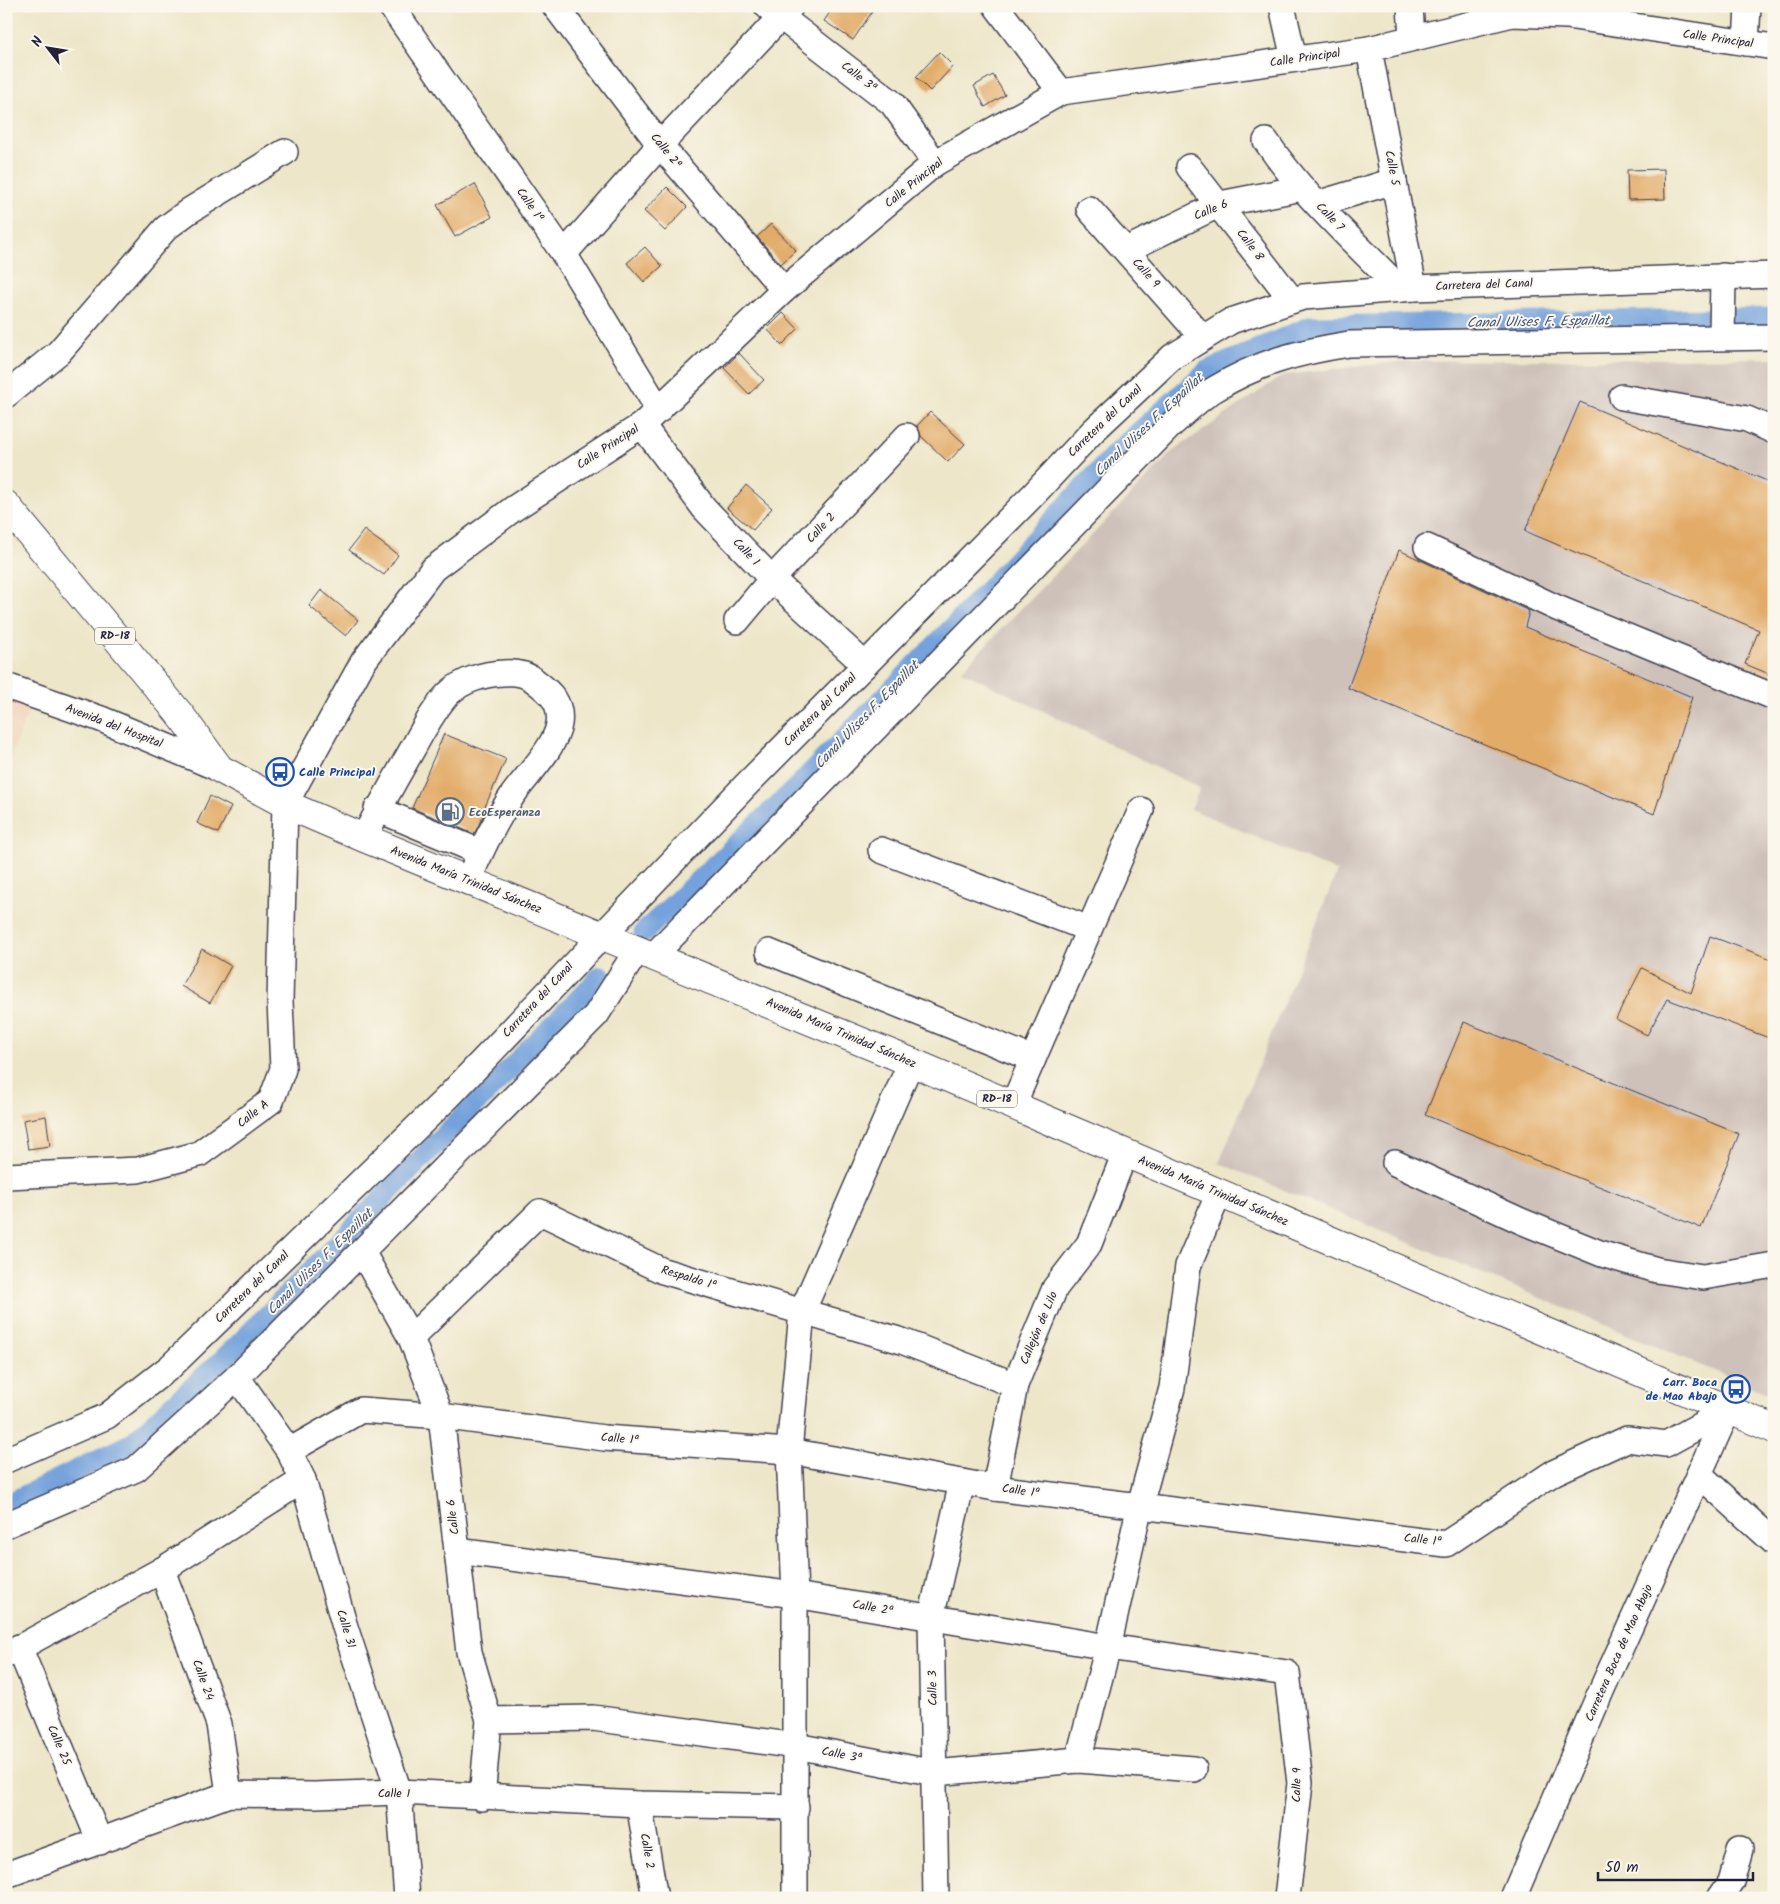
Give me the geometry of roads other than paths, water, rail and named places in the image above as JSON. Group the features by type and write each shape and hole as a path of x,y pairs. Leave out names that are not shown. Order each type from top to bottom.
{"main road":[{"name":"Avenida María Trinidad Sánchez","path":"6,505 182,717 220,768 285,804 911,1062 1774,1429"}],"street":[{"name":"Calle 1ª","path":"391,6 564,254 651,418"},
{"name":"Calle 2ª","path":"555,6 660,145 784,290"},
{"path":"1282,6 1294,59"},
{"path":"1410,6 1412,37"},
{"path":"1746,43 1748,6"},
{"path":"1001,8 1061,92"},
{"path":"564,254 780,10"},
{"name":"Calle 3ª","path":"780,10 892,102 936,163"},
{"name":"Calle Principal","path":"285,804 362,662 433,569 513,509 651,418 784,290 936,163 1061,92 1369,48 1531,10 1567,16 1649,17 1746,43 1774,47"},
{"name":"Calle 5","path":"1369,48 1394,181 1407,288"},
{"name":"Calle 7","path":"1266,141 1282,165 1310,196 1407,288"},
{"path":"6,395 59,352 166,228 189,211 285,152"},
{"name":"Calle 8","path":"1189,167 1220,204 1292,300"},
{"name":"Calle 6","path":"1126,250 1220,204 1310,196 1394,181"},
{"name":"Calle 9","path":"1089,209 1203,338"},
{"name":"Carretera del Canal","path":"6,1460 107,1416 170,1367 448,1096 600,935 1093,431 1172,357 1231,321 1303,297 1407,288 1723,286 1774,274"},
{"path":"1722,331 1723,286"},
{"path":"6,1525 136,1469 237,1377 596,1015 646,952 1171,426 1214,389 1261,364 1303,351 1349,344 1722,331 1774,336"},
{"path":"1622,397 1747,419 1774,431"},
{"name":"Calle 1","path":"651,418 704,508 772,579 865,665"},
{"name":"Calle 2","path":"737,621 772,579 907,436"},
{"path":"1427,548 1557,608 1774,697"},
{"path":"364,838 378,809 426,725 448,694 474,678 493,673 516,672 531,677 552,694 560,709 559,726 551,743 511,797 480,852 468,881"},
{"name":"Avenida del Hospital","path":"6,686 101,719 220,768"},
{"name":"Calle A","path":"6,1176 138,1170 199,1154 271,1101 283,1069 280,1001 285,804"},
{"path":"378,809 480,852"},
{"path":"1013,1105 1141,810"},
{"path":"881,850 1089,929"},
{"path":"769,952 1033,1059"},
{"path":"795,1898 795,1595 789,1451 802,1312 911,1062"},
{"name":"Callejón de Lilo","path":"994,1488 1015,1384 1055,1288 1089,1244 1125,1153"},
{"path":"1395,1163 1530,1225 1602,1254 1657,1270 1703,1277 1774,1265"},
{"path":"1078,1760 1108,1647 1140,1505 1172,1388 1188,1266 1219,1193"},
{"name":"Respaldo 1ª","path":"411,1338 540,1212 663,1271 902,1341 1015,1384"},
{"name":"Calle 6","path":"362,1252 411,1338 441,1416 469,1652 489,1720 482,1798"},
{"name":"Calle 31","path":"237,1377 289,1451 303,1480 345,1627 399,1792 407,1898"},
{"name":"Calle 1ª","path":"289,1451 361,1410 441,1416 604,1438 789,1451 994,1488 1446,1544 1553,1473 1626,1439 1666,1444 1728,1410"},
{"name":"Carretera Boca de Mao Abajo","path":"1513,1898 1601,1691 1728,1410"},
{"path":"1700,1475 1774,1542"},
{"path":"12,1651 162,1570 303,1480"},
{"name":"Calle 3","path":"936,1898 931,1618 962,1482"},
{"name":"Calle 2ª","path":"457,1551 795,1595 1108,1647 1288,1673"},
{"name":"Calle 24","path":"162,1570 219,1724 229,1794"},
{"name":"Calle 25","path":"12,1651 100,1842"},
{"name":"Calle 9","path":"1287,1898 1300,1783 1288,1673"},
{"name":"Calle 3ª","path":"489,1720 594,1718 796,1746 935,1773 1078,1760 1194,1769"},
{"name":"Calle 1","path":"6,1875 229,1794 315,1795 399,1792 482,1798 639,1804 796,1807"},
{"name":"Calle 2","path":"639,1804 655,1898"},
{"path":"1720,1898 1731,1882 1740,1849"}],"waterway":[{"name":"Canal Ulises F. Espaillat","path":"644,932 796,788 954,626 1118,451 1207,371 1312,326 1774,318"},
{"name":"Canal Ulises F. Espaillat","path":"6,1505 132,1443 234,1349 601,976"}],"place":[{"name":"Calle Principal","path":"280,772"},
{"name":"EcoEsperanza","path":"450,812"},
{"name":"Carr. Boca de Mao Abajo","path":"1736,1389"}]}
